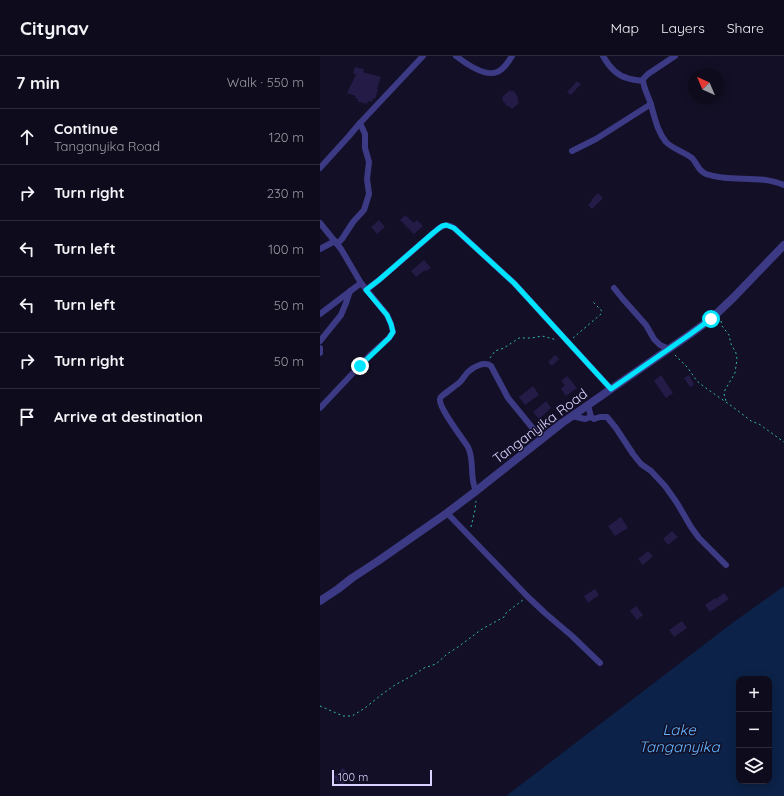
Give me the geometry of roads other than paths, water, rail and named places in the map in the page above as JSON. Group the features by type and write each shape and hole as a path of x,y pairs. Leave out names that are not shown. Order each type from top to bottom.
{"street":[{"path":"320,168 423,56"},
{"path":"456,56 472,67 496,73 503,68 512,56"},
{"path":"603,56 610,66 620,75 625,78 643,81"},
{"path":"675,56 644,77 643,81 656,123 663,138 668,144 693,159 698,168 704,173 737,179 763,179 784,185"},
{"path":"572,151 596,139 651,104"},
{"path":"320,249 342,239 353,222 364,210 369,194 367,179 369,162 365,148 365,134 360,123"},
{"path":"320,223 336,243 366,290 387,315 391,324 392,334 320,408"},
{"path":"366,290 439,228 449,225 514,283 611,389"},
{"name":"Tanganyika Road","path":"321,598 338,589 447,513 562,423 711,319 784,245"},
{"path":"320,314 361,283"},
{"path":"614,288 646,325 654,339 660,345 669,349"},
{"path":"320,341 341,315 350,291"},
{"path":"320,348 320,353"},
{"path":"476,491 473,482 471,453 444,411 440,398 462,380 469,371 479,365 488,364 494,371 508,398 535,431 544,438"},
{"path":"588,405 591,417"},
{"path":"572,416 585,419 591,417 594,419 607,417 641,464 651,471 665,486 699,538 726,565"},
{"path":"447,513 494,560 528,597 600,663"}],"water":[{"name":"Lake Tanganyika","path":"784,586 784,796 506,796 735,621"}]}
